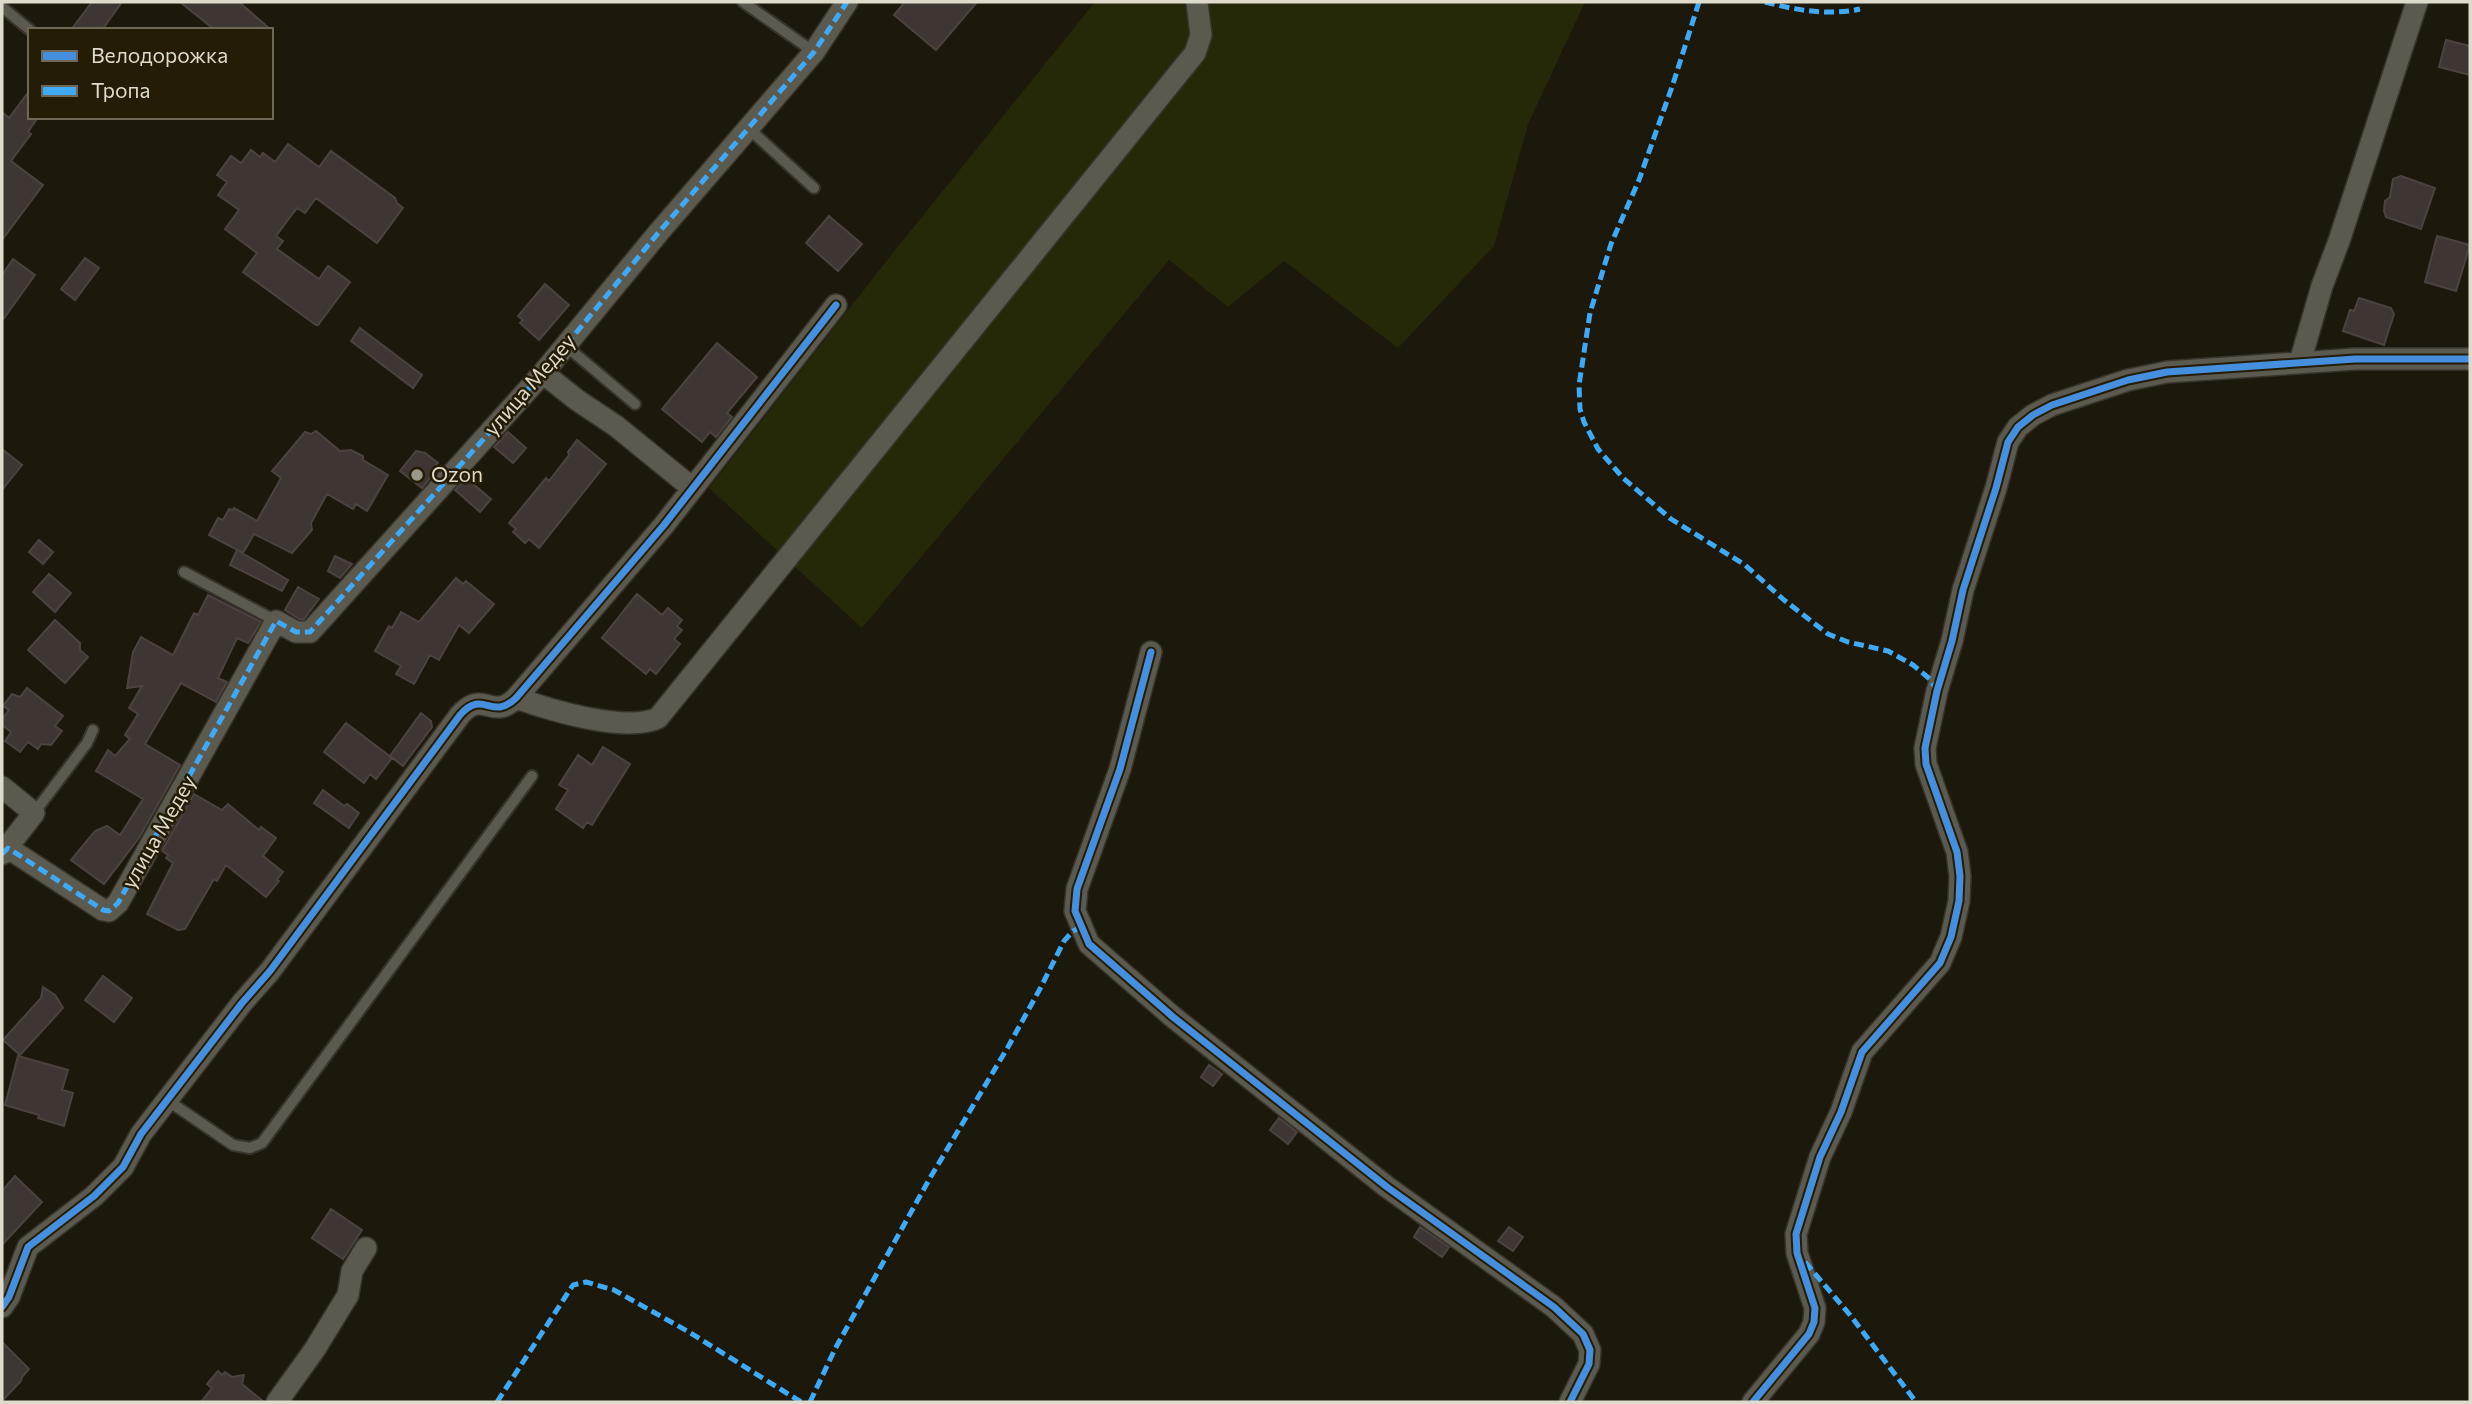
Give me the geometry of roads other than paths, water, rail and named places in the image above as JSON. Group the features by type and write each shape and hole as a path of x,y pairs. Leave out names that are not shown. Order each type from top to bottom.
{"street":[{"name":"улица Медеу","path":"5,851 103,910 109,911 118,904 276,621 296,632 310,632 543,373 814,52 847,2"},
{"path":"2300,362 2319,296 2417,2"},
{"path":"516,698 559,713 600,720 649,722 658,718 1195,54 1202,35 1197,3"},
{"path":"2,1307 9,1297 28,1247 94,1196 124,1167 141,1134 242,1003 278,961 460,715 469,705 479,702 503,708 516,698 664,525 836,305"},
{"path":"1753,1402 1809,1334 1814,1322 1815,1308 1797,1254 1796,1234 1820,1157 1841,1112 1862,1052 1940,963 1951,937 1959,901 1957,852 1926,764 1926,748 1937,691 1963,590 2008,442 2018,428 2033,415 2084,393 2167,372 2355,359 2470,359"},
{"path":"543,373 616,426 691,488"},
{"path":"1151,652 1120,769 1077,889 1074,911 1089,944 1173,1017 1387,1187 1554,1307 1583,1334 1590,1350 1589,1364 1570,1402"},
{"path":"2,787 34,813 5,851"},
{"path":"277,1402 315,1349 348,1295 352,1271 366,1248"}],"lane":[{"path":"743,2 814,52"},
{"path":"2,7 28,28"},
{"path":"748,128 814,188"},
{"path":"566,346 635,404"},
{"path":"184,572 276,621"},
{"path":"34,813 87,743 93,730"},
{"path":"167,1100 233,1145 250,1148 262,1143 532,776"}],"place":[{"name":"Ozon","path":"417,475"}]}
